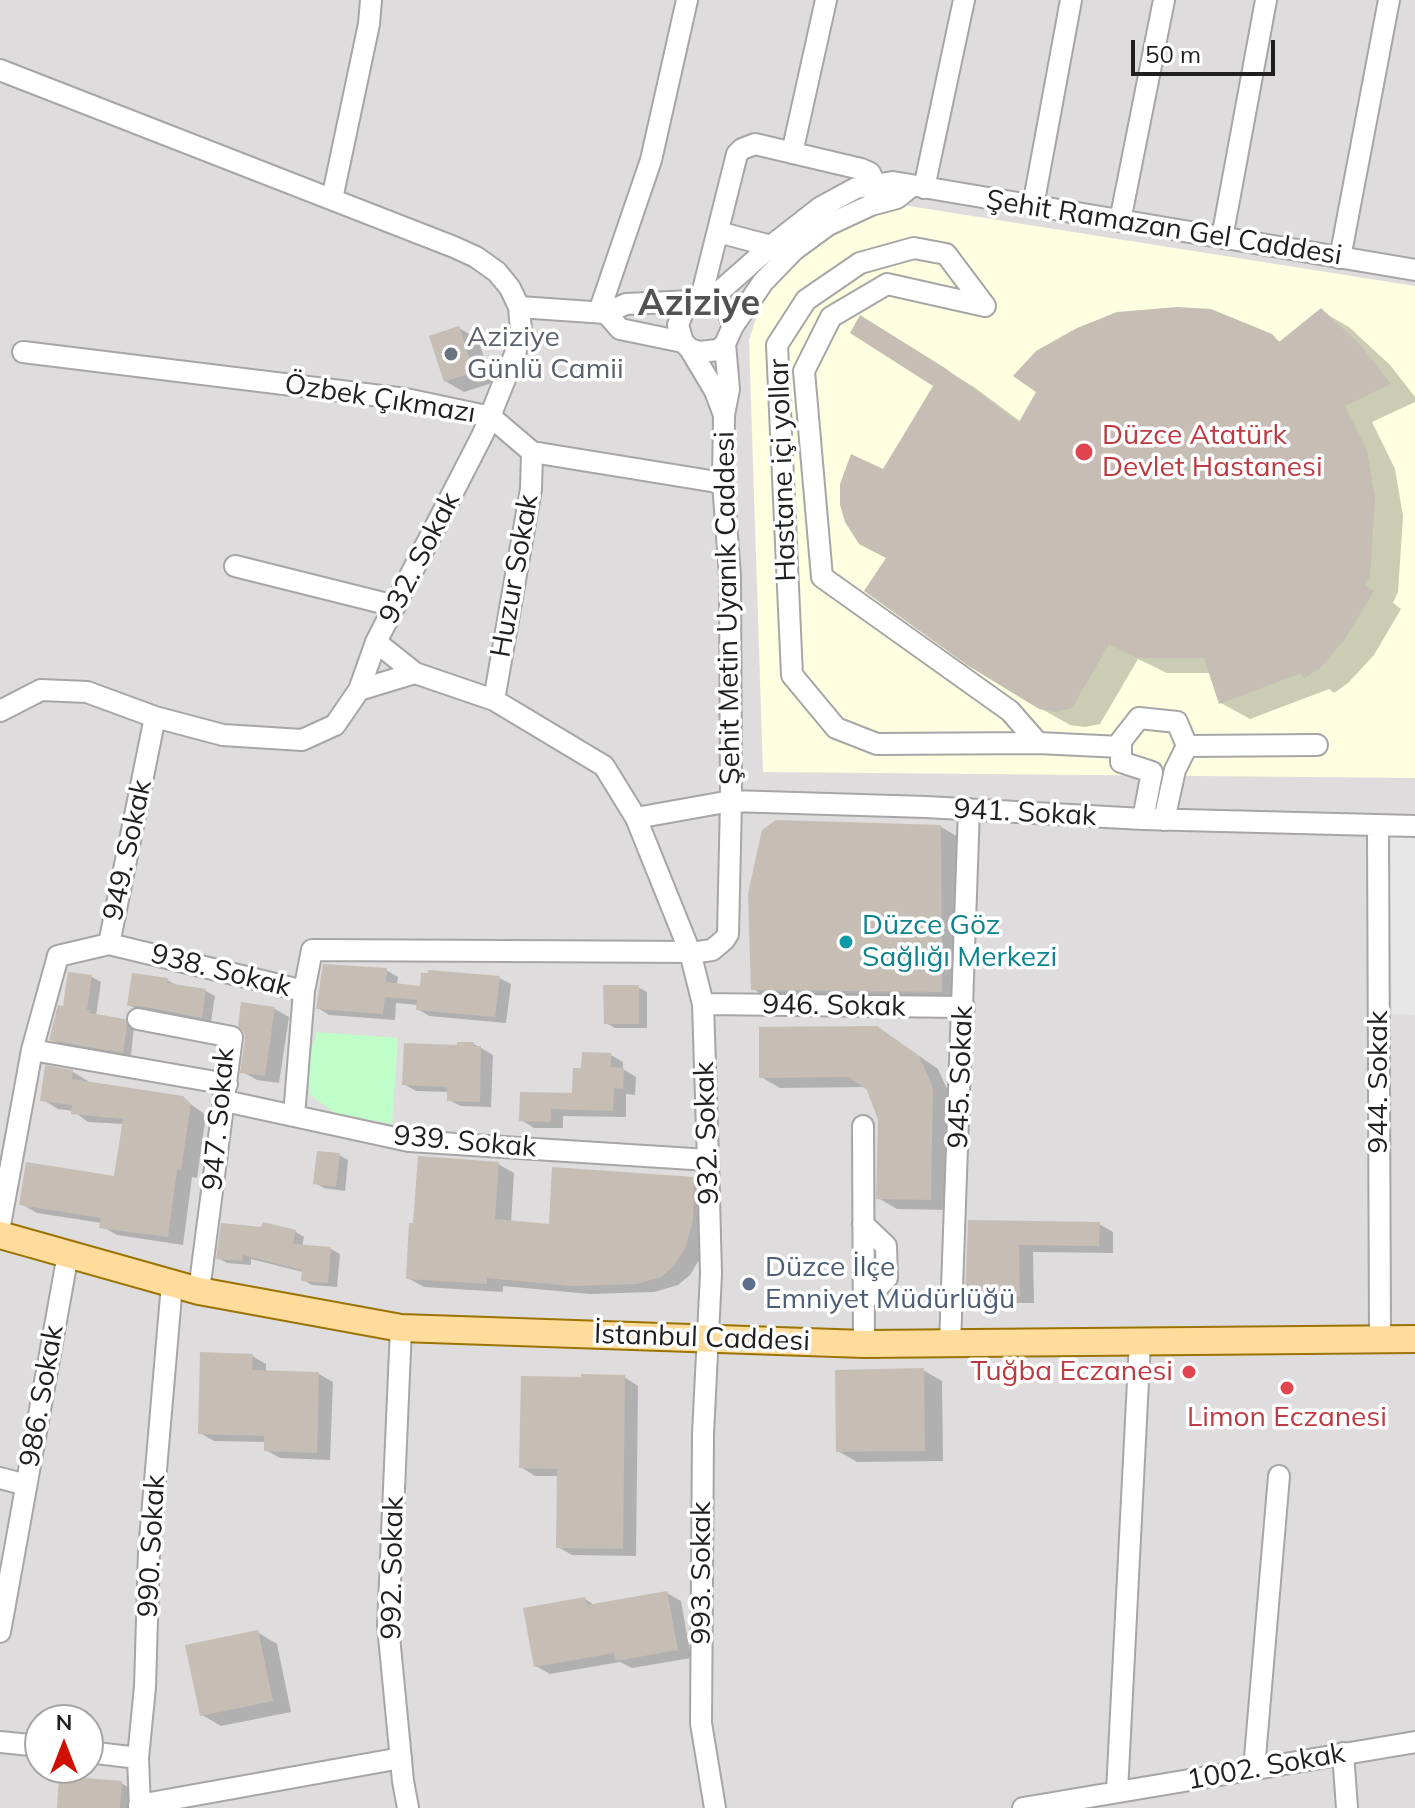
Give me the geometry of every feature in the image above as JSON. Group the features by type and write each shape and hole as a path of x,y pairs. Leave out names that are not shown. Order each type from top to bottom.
{"main road":[{"name":"İstanbul Caddesi","path":"0,1235 199,1291 401,1328 864,1344 1415,1339"}],"street":[{"path":"332,199 369,24 371,0"},
{"path":"602,312 651,160 687,0"},
{"path":"792,153 826,0"},
{"path":"602,312 620,329 709,353 729,335 763,282 802,243 847,215 897,198 918,187 964,0"},
{"path":"1033,206 1071,0"},
{"path":"1120,221 1164,0"},
{"path":"1222,238 1266,0"},
{"path":"1340,258 1389,0"},
{"path":"0,70 476,257 497,272 510,288 519,307 602,312 626,304 702,299 727,309 729,335"},
{"path":"687,346 678,325 685,307 702,299 839,195 875,184 870,173 755,144 742,149 737,154 702,299"},
{"name":"Şehit Ramazan Gel Caddesi","path":"875,184 893,182 1415,270"},
{"path":"718,232 771,246"},
{"name":"Hastane içi yollar","path":"1038,743 1010,711 822,577 804,371 831,317 887,284 985,306 946,254 914,248 860,263 806,300 777,345 792,675 836,728 877,744 1038,743 1121,747"},
{"name":"932. Sokak","path":"519,307 521,331 491,417 376,642 415,673 494,700 604,766 636,818 690,952 703,1004 711,1274 708,1337"},
{"name":"Şehit Metin Uyanık Caddesi","path":"690,952 712,950 728,934 730,576 723,483 729,335"},
{"name":"Şehit Metin Uyanık Caddesi","path":"687,346 715,391 724,415"},
{"name":"Özbek Çıkmazı","path":"23,352 406,399 491,417 532,452"},
{"path":"532,452 723,483"},
{"name":"Huzur Sokak","path":"494,700 531,489 532,452"},
{"path":"235,566 395,606"},
{"path":"0,711 41,690 87,692 155,717 223,735 302,740 335,725 359,690 376,642"},
{"path":"359,690 415,673"},
{"name":"949. Sokak","path":"0,1225 32,1050 58,956 109,944 155,717"},
{"path":"1139,718 1177,722 1187,746 1154,819 1152,772 1121,762 1121,741 1139,718"},
{"path":"1187,746 1317,745"},
{"name":"941. Sokak","path":"636,818 731,801 1154,819 1415,826"},
{"name":"945. Sokak","path":"950,1344 969,809"},
{"name":"944. Sokak","path":"1378,825 1380,1339"},
{"name":"938. Sokak","path":"109,944 304,991 294,1116"},
{"path":"304,991 312,950 690,952"},
{"name":"946. Sokak","path":"703,1004 964,1007"},
{"name":"947. Sokak","path":"138,1019 232,1037 199,1291"},
{"name":"939. Sokak","path":"32,1050 226,1093 294,1116 409,1141 708,1160"},
{"path":"863,1126 863,1224 886,1246 887,1278 864,1301 864,1344"},
{"name":"986. Sokak","path":"0,1632 68,1254"},
{"name":"990. Sokak","path":"140,1806 138,1758 145,1687 149,1551 172,1284"},
{"name":"992. Sokak","path":"401,1328 388,1626 408,1808"},
{"name":"993. Sokak","path":"708,1337 703,1434 701,1723 715,1808"},
{"path":"1117,1792 1140,1342"},
{"path":"1254,1769 1279,1476"},
{"path":"0,1478 26,1485"},
{"path":"0,1742 24,1744"},
{"name":"1002. Sokak","path":"1023,1808 1415,1742"},
{"path":"1343,1753 1347,1808"},
{"path":"104,1754 138,1758"},
{"path":"140,1806 401,1758"}],"shaded area":[{"path":"0,0 1415,0 1415,1808 0,1808"},
{"name":"Düzce Atatürk Devlet Hastanesi","path":"890,203 1415,286 1415,778 763,772 749,340 764,294 815,247"},
{"path":"1389,837 1415,838 1415,1015 1392,1014"}],"green space":[{"path":"317,1032 398,1038 392,1124 335,1113 310,1095 307,1064"}],"building":[{"name":"Düzce Atatürk Devlet Hastanesi","path":"1177,307 1211,309 1272,334 1279,342 1321,308 1362,347 1391,384 1345,406 1367,451 1375,498 1370,575 1365,585 1374,591 1345,639 1320,668 1304,678 1301,673 1219,704 1204,658 1137,658 1109,644 1072,708 1055,712 1039,709 967,665 864,591 886,558 859,544 845,522 840,505 840,484 851,454 883,469 933,386 850,333 860,315 945,368 1019,422 1036,392 1013,376 1036,351 1077,328 1117,312"},
{"name":"Aziziye Günlü Camii","path":"459,326 474,372 444,382 429,336"},
{"name":"Düzce Göz Sağlığı Merkezi","path":"776,820 941,825 942,992 751,990 748,894 762,830"},
{"path":"323,964 387,968 386,982 420,986 421,973 428,973 428,970 500,976 495,1017 416,1010 417,1000 385,997 383,1014 316,1009"},
{"path":"68,972 92,975 87,1010 91,1010 90,1013 125,1019 123,1053 49,1040 58,1005 63,1006"},
{"path":"132,973 168,978 167,983 206,989 202,1018 127,1006"},
{"path":"603,985 639,985 639,1024 604,1024"},
{"path":"241,1002 275,1007 265,1076 240,1073 245,1039 244,1032 238,1026"},
{"path":"877,1026 919,1056 933,1087 931,1200 876,1199 878,1120 867,1090 849,1077 759,1078 759,1027"},
{"path":"457,1042 474,1042 474,1046 481,1046 480,1102 447,1101 447,1087 402,1085 404,1043 457,1045"},
{"path":"582,1052 611,1053 611,1067 624,1068 623,1089 614,1088 613,1111 551,1109 551,1122 519,1121 520,1092 572,1093 573,1068 581,1068"},
{"path":"45,1065 73,1070 72,1079 183,1096 191,1104 181,1170 177,1170 168,1237 99,1228 101,1218 19,1205 26,1162 114,1176 123,1119 71,1114 72,1105 40,1101"},
{"path":"317,1151 340,1153 336,1187 313,1184"},
{"path":"418,1156 499,1162 495,1219 549,1224 552,1167 694,1177 693,1220 686,1246 674,1266 661,1277 637,1284 573,1286 487,1278 487,1284 406,1279 409,1223 413,1223"},
{"path":"968,1220 1100,1222 1099,1246 1019,1245 1020,1296 965,1296"},
{"path":"263,1222 296,1230 293,1244 331,1247 328,1283 301,1281 302,1270 243,1255 242,1261 216,1259 221,1223 261,1227"},
{"path":"200,1352 253,1354 252,1370 319,1372 317,1453 264,1451 264,1436 198,1434"},
{"path":"924,1368 925,1451 836,1452 835,1370"},
{"path":"581,1374 625,1375 623,1549 556,1548 557,1469 519,1468 521,1376 581,1377"},
{"path":"667,1591 678,1650 616,1661 614,1653 534,1667 523,1608 585,1597 587,1605"},
{"path":"258,1630 273,1701 200,1716 185,1645"},
{"path":"122,1781 120,1808 57,1808 58,1784"}],"place":[{"name":"Aziziye Günlü Camii","path":"451,354"},
{"name":"Düzce Atatürk Devlet Hastanesi","path":"1084,452"},
{"name":"Düzce Göz Sağlığı Merkezi","path":"846,942"},
{"name":"Düzce İlçe Emniyet Müdürlüğü","path":"749,1284"},
{"name":"Tuğba Eczanesi","path":"1189,1372"},
{"name":"Limon Eczanesi","path":"1287,1388"}],"district":[{"name":"Aziziye","path":"699,304"}]}
